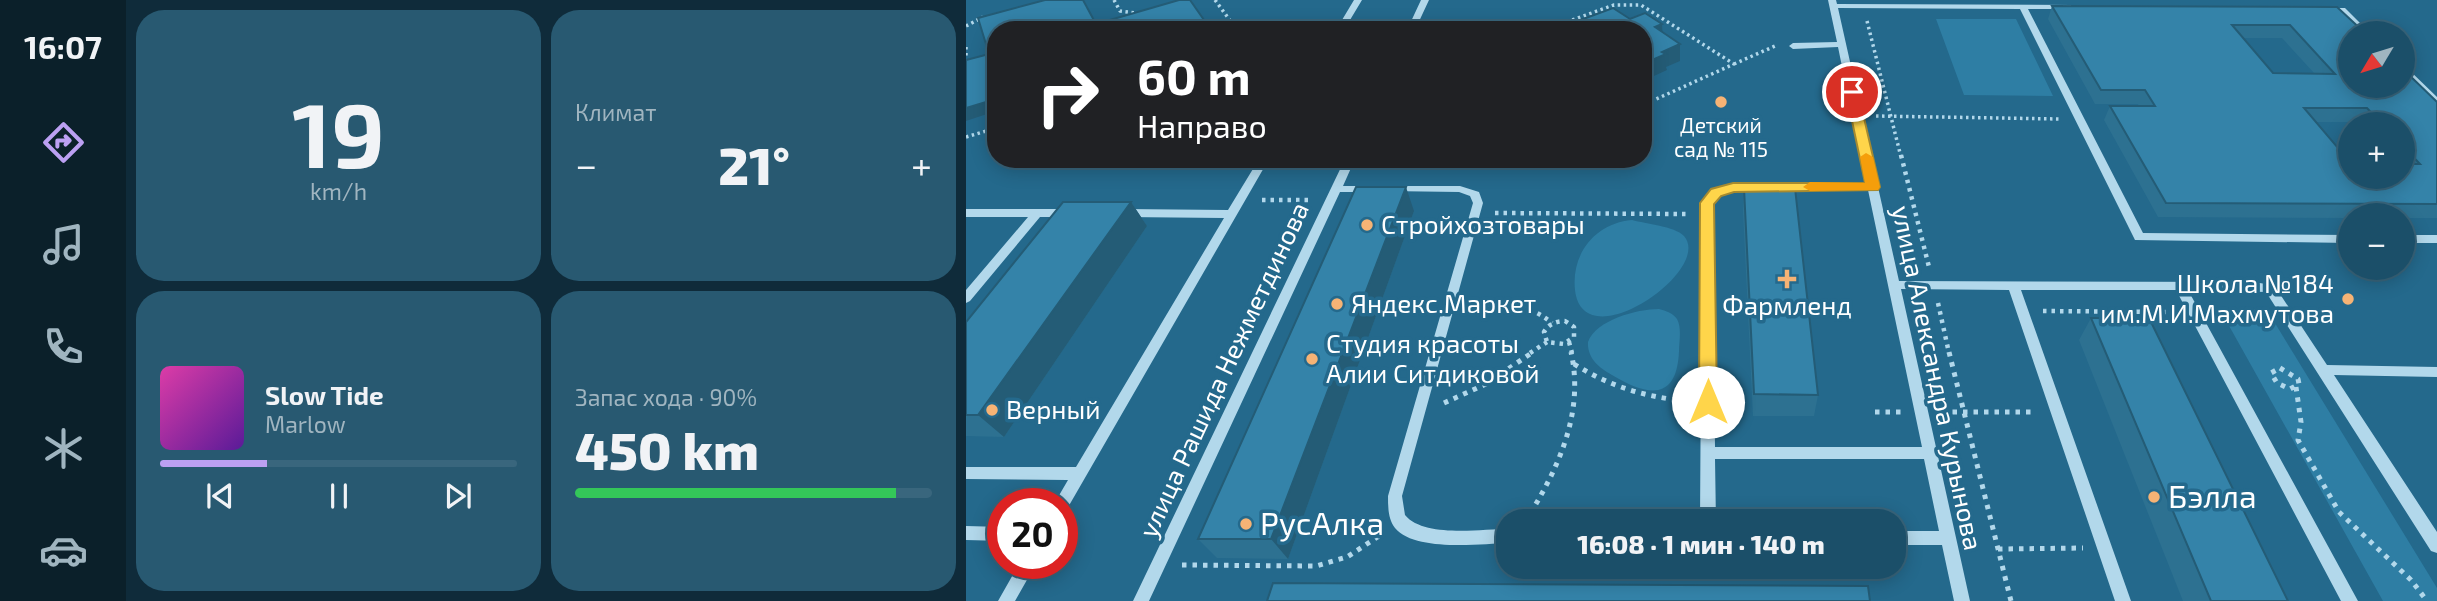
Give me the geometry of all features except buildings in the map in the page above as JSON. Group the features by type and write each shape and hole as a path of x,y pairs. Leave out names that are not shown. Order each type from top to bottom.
{"street":[{"path":"1345,21 1358,0"},
{"path":"1415,21 1425,0"},
{"path":"1833,3 2078,8"},
{"name":"улица Александра Курынова","path":"1833,3 1962,601"},
{"path":"2023,7 2139,237 2338,239"},
{"path":"2314,9 2342,10 2353,21"},
{"path":"2415,81 2437,102"},
{"name":"улица Рашида Нежметдинова","path":"1072,488 1259,168"},
{"name":"улица Рашида Нежметдинова","path":"1142,601 1346,168"},
{"path":"1708,509 1707,203 1711,197 1733,187 1873,187"},
{"path":"1336,189 1469,191 1478,198 1395,496 1395,510 1400,522 1417,533 1430,536 1496,536"},
{"path":"966,213 1077,213"},
{"path":"966,299 1037,213"},
{"path":"1105,213 1232,214"},
{"path":"2415,239 2437,239"},
{"path":"1894,285 2264,286 2274,292 2437,546"},
{"path":"2180,286 2350,601"},
{"path":"2324,370 2437,372"},
{"path":"1708,453 1930,453"},
{"path":"966,473 1080,474"},
{"path":"966,533 987,534"},
{"path":"1906,538 1948,538"},
{"path":"1006,601 1019,579"}],"lane":[{"path":"1793,46 1842,44"},
{"path":"2012,285 2123,601"}],"path":[{"path":"1114,0 1124,13 1144,12"},
{"path":"1215,0 1230,21"},
{"path":"1569,21 1614,5 1641,5 1734,64"},
{"path":"966,26 984,17"},
{"path":"1652,101 1777,45 1793,46"},
{"path":"966,47 966,56"},
{"path":"1858,117 2079,120"},
{"path":"966,137 987,131"},
{"path":"1475,213 1707,214"},
{"path":"1447,314 1471,306 1505,304 1536,311 1552,323"},
{"path":"2022,311 2287,312"},
{"path":"1533,509 1552,477 1570,429 1574,407 1574,364 1569,342 1575,332 1571,323 1552,323 1544,332 1547,342"},
{"path":"1420,410 1436,407 1477,389 1547,342 1558,345 1569,342"},
{"path":"1574,364 1628,390 1674,400 1708,402"},
{"path":"2296,387 2290,388 2277,383 2272,373 2280,368 2294,374 2299,384 2296,387 2301,422 2298,440 2339,512 2411,580 2427,601"},
{"path":"1875,412 2057,411"},
{"path":"1158,565 1316,566 1347,556 1400,522"},
{"path":"1998,549 2105,548"}],"shaded area":[{"path":"1936,19 2016,19 2053,96 1964,95"},
{"path":"1632,220 1667,228 1684,236 1688,251 1681,269 1665,287 1644,302 1621,313 1600,316 1583,309 1575,290 1577,264 1582,252 1588,242 1607,227"},
{"path":"1659,309 1675,317 1680,331 1677,368 1666,387 1648,390 1637,387 1598,366 1588,348 1592,334 1618,317"},
{"path":"2223,315 2270,315 2437,588 2437,601 2383,601"}],"slow traffic":[{"path":"1810,187 1873,187 1866,157"}],"place":[{"name":"Детский сад № 115","path":"1721,102"},
{"name":"Стройхозтовары","path":"1367,225"},
{"name":"Фармленд","path":"1787,279"},
{"name":"Школа №184 им.М.И.Махмутова","path":"2348,299"},
{"name":"Яндекс.Маркет","path":"1337,304"},
{"name":"Студия красоты Алии Ситдиковой","path":"1312,359"},
{"name":"Верный","path":"992,410"},
{"name":"Бэлла","path":"2154,497"},
{"name":"РусАлка","path":"1246,524"}],"route":[{"path":"1708,402 1707,203 1716,192 1733,187 1873,187 1852,92"}]}
